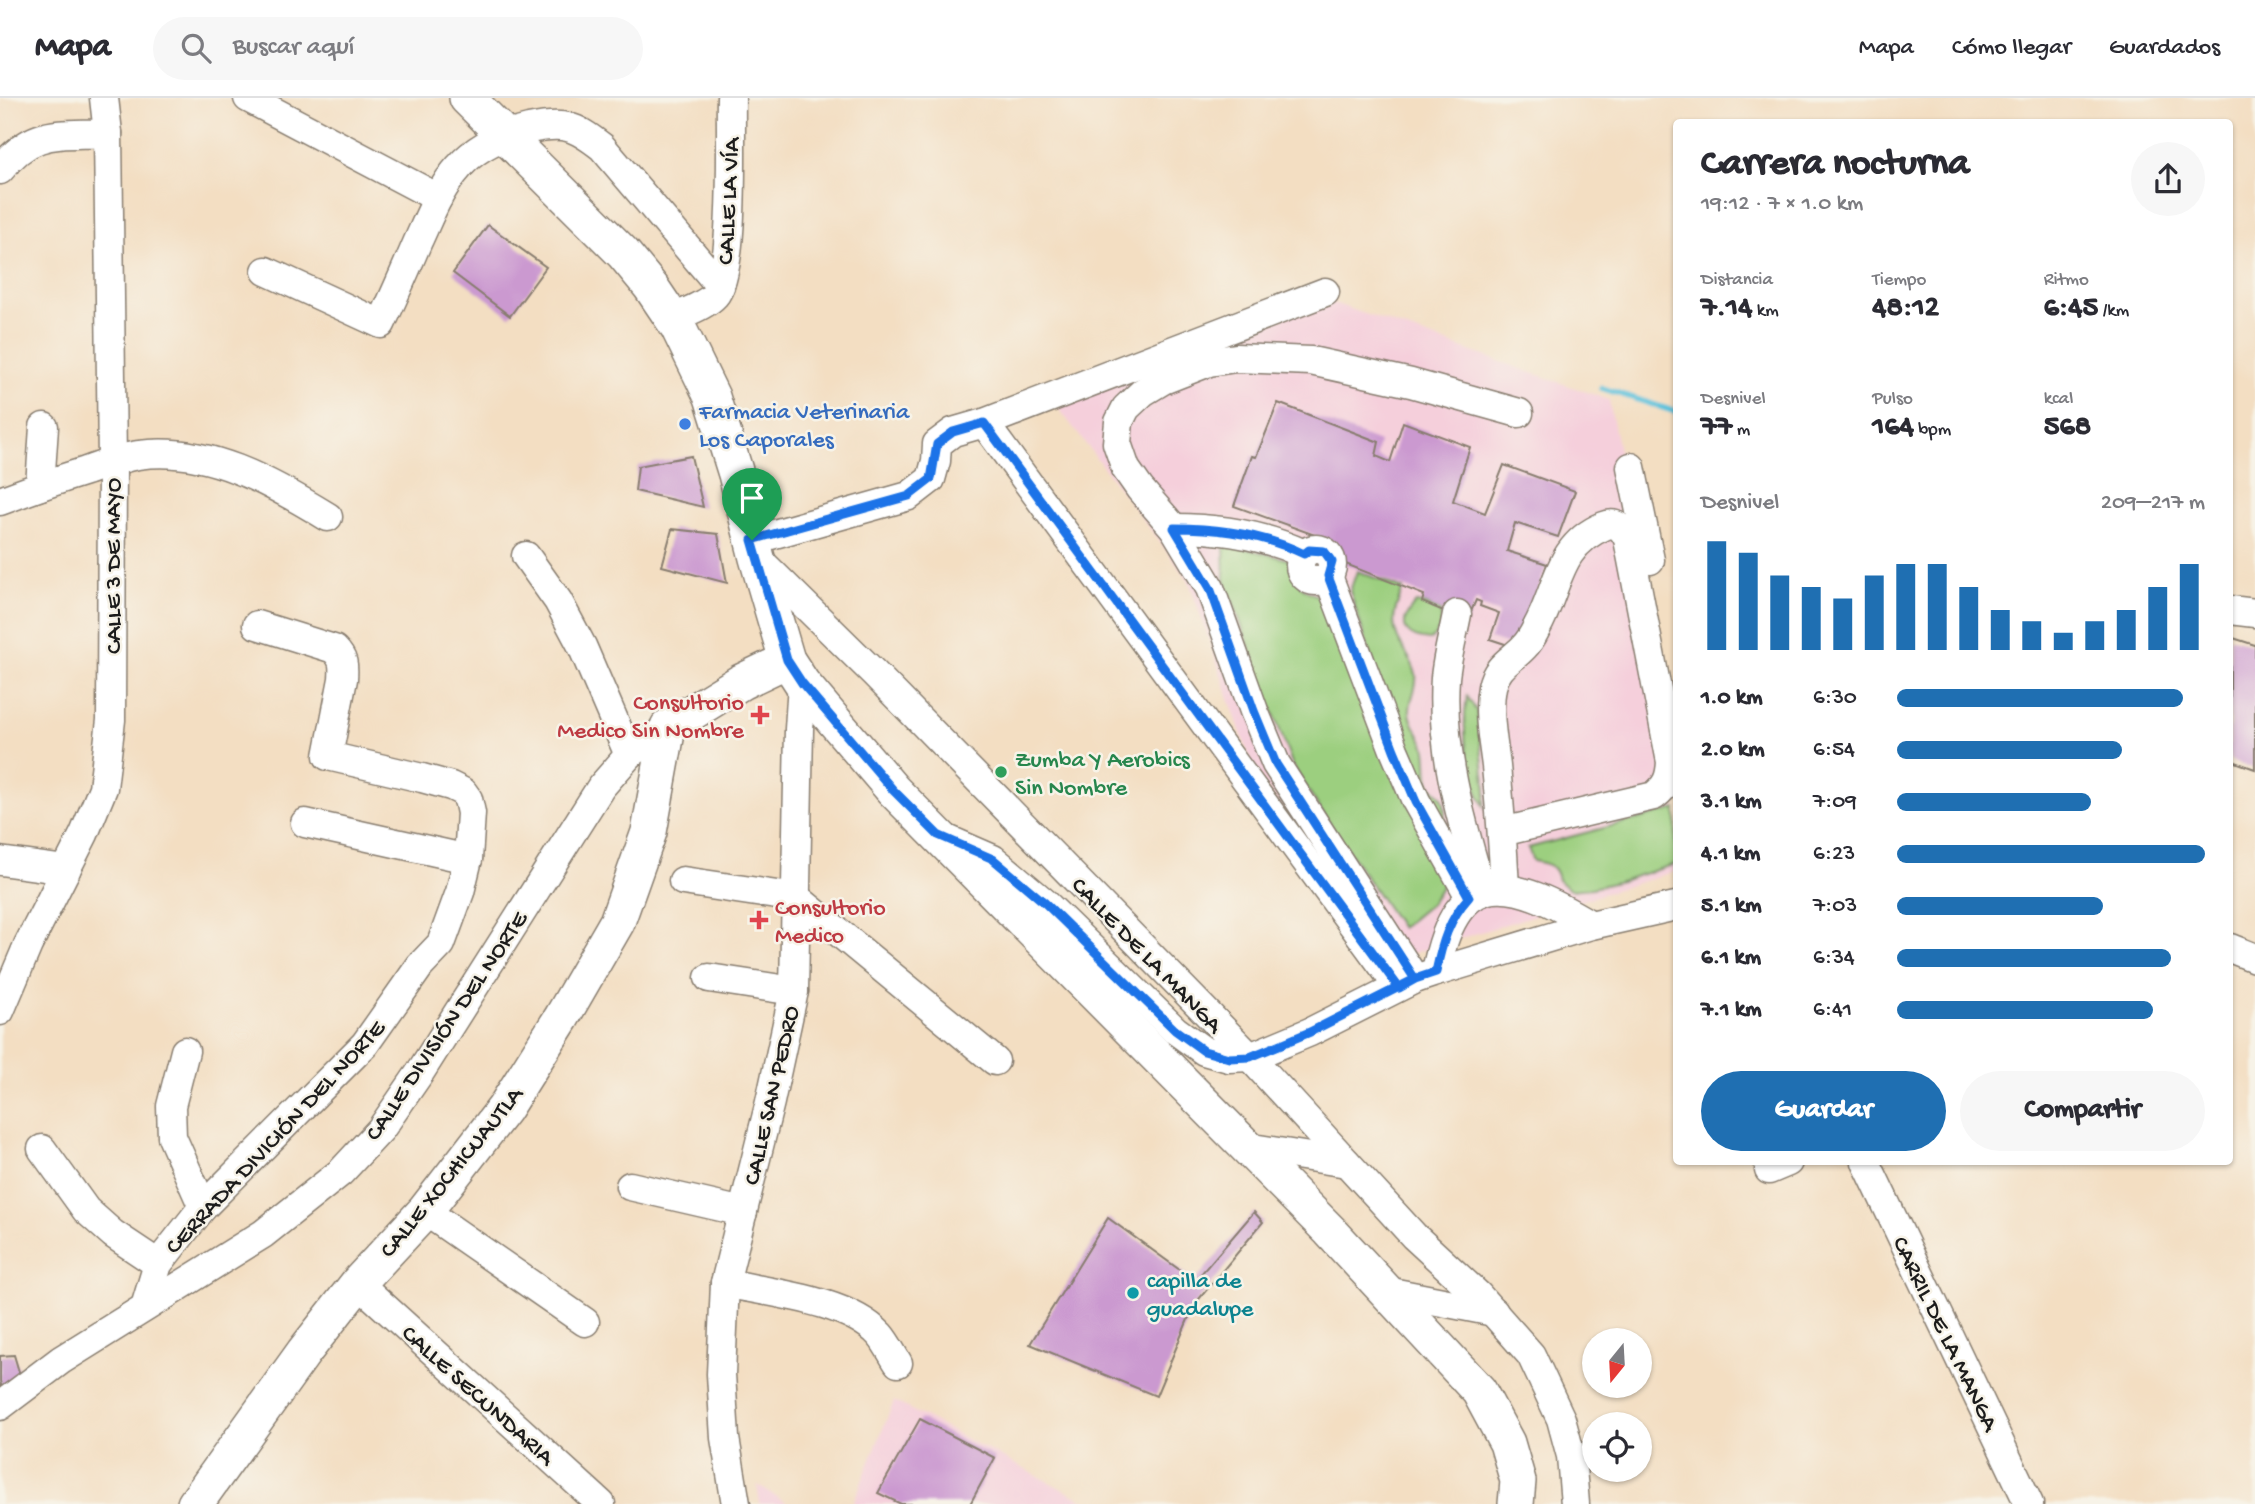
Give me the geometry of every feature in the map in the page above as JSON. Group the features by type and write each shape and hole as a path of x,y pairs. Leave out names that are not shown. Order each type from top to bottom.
{"main road":[{"path":"467,98 623,253 651,287 672,319 712,397 736,474 755,549 794,672 893,790 1330,1231 1479,1391 1507,1443 1523,1496"},
{"name":"CALLE DIVISIÓN DEL NORTE","path":"668,727 741,682 794,672"},
{"name":"CALLE XOCHICUAUTLA","path":"195,1504 304,1352 358,1283 425,1211 504,1110 562,1017 617,922 649,832 668,727"}],"street":[{"name":"CALLE 3 DE MAYO","path":"0,1010 28,945 84,834 103,788 111,720 112,462 108,133 104,98"},
{"path":"248,98 438,198"},
{"name":"CALLE LA VÍA","path":"672,319 714,296 724,274 728,243 731,98"},
{"path":"266,271 381,324 438,198 460,165 505,135 545,126 565,126 581,131 610,156 720,286"},
{"path":"0,170 15,152 33,140 57,135 108,133"},
{"path":"755,549 909,496 931,479 937,444 953,432 984,423 1325,292"},
{"path":"1417,980 1276,764 1210,588 1174,528 1126,469 1117,443 1119,422 1126,408 1143,392 1163,380 1209,362 1236,358 1311,361 1411,383 1519,413"},
{"path":"984,423 1417,980"},
{"path":"40,486 44,427"},
{"path":"0,501 136,455 167,453 219,462 281,489 328,517"},
{"path":"1631,467 1673,682"},
{"path":"1417,980 1441,947 1448,926 1485,892 1502,832 1491,718 1494,679 1498,670 1525,646 1536,629 1572,547 1584,536 1607,525 1615,525 1623,529 1628,539 1671,762 1670,777 1665,788 1654,796 1502,832"},
{"path":"1174,528 1226,531 1272,542 1304,554 1300,568 1308,579 1322,580 1328,576 1416,802 1485,892 1545,899 1591,925"},
{"name":"CALLE DE LA MANGA","path":"755,549 1250,1057 1414,1236 1479,1295 1531,1355 1561,1419 1571,1456 1575,1504"},
{"path":"526,556 558,601 582,646 629,755"},
{"path":"2233,610 2255,613"},
{"path":"1457,614 1445,676 1446,734 1458,805 1485,892"},
{"name":"CERRADA DIVICIÓN DEL NORTE","path":"145,1307 158,1265 203,1207 365,1044 420,966 441,944 460,892 468,859 471,813 468,799 463,792 422,778 328,757 343,678 341,656 334,649 257,625"},
{"name":"CALLE SAN PEDRO","path":"736,1504 725,1438 721,1374 725,1283 794,991 799,729 794,672"},
{"name":"CALLE DIVISIÓN DEL NORTE","path":"0,1406 61,1360 263,1234 341,1172 381,1129 464,1004 601,787 629,755 668,727"},
{"path":"305,824 468,859"},
{"path":"938,835 993,859 1045,903 1175,1030 1204,1051 1229,1058 1250,1057 1310,1032 1417,980 1591,925 1673,907"},
{"path":"0,861 65,870"},
{"path":"683,881 797,898 995,1061"},
{"path":"2233,949 2255,958"},
{"path":"709,978 794,991"},
{"path":"185,1051 171,1106 172,1137 203,1207"},
{"path":"1246,1147 1347,1163"},
{"path":"42,1149 86,1210 113,1234 158,1265"},
{"name":"CARRIL DE LA MANGA","path":"1867,1165 2029,1504"},
{"path":"630,1186 743,1212"},
{"path":"425,1211 585,1322"},
{"name":"CALLE SECUNDARIA","path":"358,1283 601,1504"},
{"path":"725,1283 835,1307 856,1316 880,1336 898,1363"},
{"path":"1386,1291 1494,1312"}],"shaded area":[{"path":"1328,301 1609,400 1673,727 1673,872 1388,961 1253,768 1188,579 1054,402"},
{"path":"894,1401 1091,1504 853,1504"},
{"path":"757,1485 788,1504 760,1504"}],"green space":[{"path":"1224,543 1290,560 1297,582 1307,591 1328,599 1450,873 1430,904 1401,928 1293,766 1225,580"},
{"path":"1357,571 1403,589 1394,621 1397,636 1416,675 1410,707 1411,717 1425,746 1430,784 1443,800 1445,819 1452,828 1455,853 1419,780 1372,660 1350,591"},
{"path":"1416,603 1440,611 1440,627 1430,640 1414,636 1406,628 1406,617"},
{"path":"1467,696 1477,712 1486,791 1484,806 1473,780 1467,752"},
{"path":"1673,810 1673,865 1617,882 1570,890 1558,880 1550,866 1533,861 1528,848"}],"building":[{"path":"488,225 546,267 510,316 453,273"},
{"path":"1278,403 1379,442 1376,456 1390,462 1403,422 1470,447 1453,501 1485,513 1504,465 1575,491 1558,537 1515,523 1507,551 1547,564 1520,649 1490,639 1499,613 1480,606 1481,602 1476,600 1467,621 1422,602 1424,595 1333,559 1337,543 1234,506 1252,456 1256,457"},
{"path":"691,456 703,507 635,491 638,466"},
{"path":"672,529 718,534 727,583 662,566"},
{"path":"2233,638 2255,645 2255,769 2233,761"},
{"name":"capilla de guadalupe","path":"1254,1212 1263,1222 1194,1305 1156,1396 1030,1344 1108,1218 1195,1281"},
{"path":"14,1355 22,1382 0,1397 0,1387 3,1392 0,1356"},
{"path":"920,1419 995,1458 970,1504 901,1504 878,1493"}],"waterway":[{"path":"1602,388 1673,411"}],"place":[{"name":"Farmacia Veterinaria Los Caporales","path":"685,424"},
{"name":"Consultorio Medico Sin Nombre","path":"760,715"},
{"name":"Zumba Y Aerobics Sin Nombre","path":"1001,772"},
{"name":"Consultorio Medico","path":"759,920"},
{"name":"capilla de guadalupe","path":"1133,1293"}],"route":[{"path":"752,540 787,660 802,683 893,790 938,835 993,859 1045,903 1175,1030 1204,1051 1229,1058 1250,1057 1310,1032 1399,988 1415,979 1436,972 1448,926 1469,897 1416,802 1394,750 1328,576 1332,562 1324,551 1309,550 1304,554 1287,546 1226,531 1174,528 1210,588 1276,764 1415,979 1399,988 984,423 953,432 937,444 931,479 909,496 752,540"}]}
